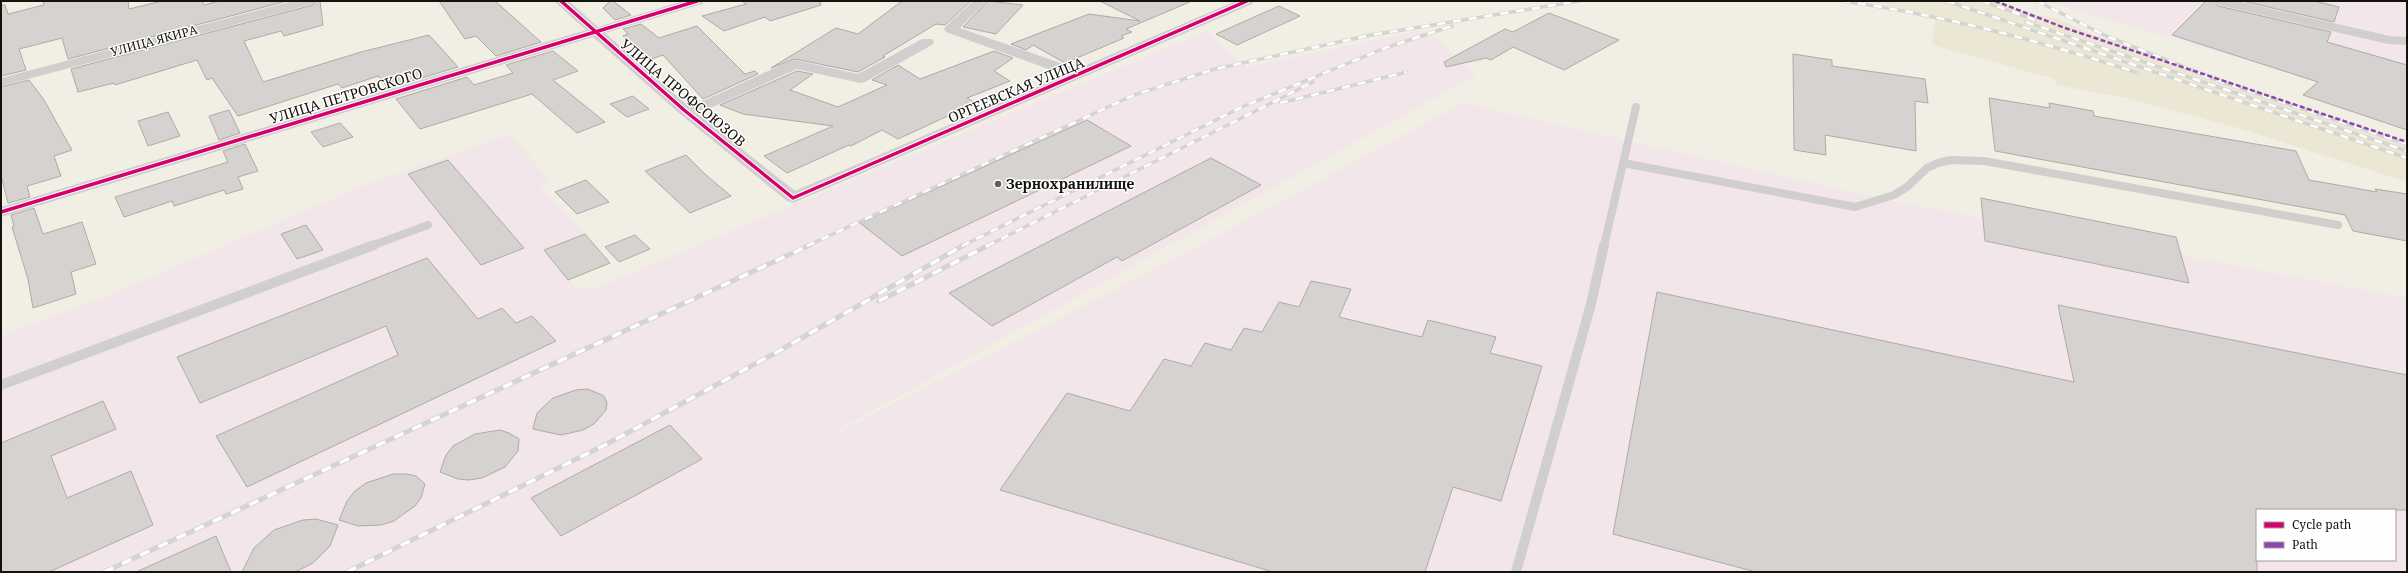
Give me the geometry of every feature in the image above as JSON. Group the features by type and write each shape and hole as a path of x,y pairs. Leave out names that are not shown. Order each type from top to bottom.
{"street":[{"name":"УЛИЦА ЯКИРА","path":"1,82 308,1"},
{"name":"УЛИЦА ПРОФСОЮЗОВ","path":"561,1 594,32 684,110 793,198"},
{"name":"УЛИЦА ПЕТРОВСКОГО","path":"1,212 697,1"},
{"path":"980,1 951,29 1079,75"},
{"name":"ОРГЕЕВСКАЯ УЛИЦА","path":"793,198 1247,1"},
{"path":"684,110 710,103 795,64 860,79 927,42"}],"lane":[{"path":"2219,1 2389,40 2407,41"},
{"path":"1516,572 1591,304 1636,107"},
{"path":"1623,163 1855,208 1887,200 1913,182 1932,164 1943,161 1984,161 2338,225"},
{"path":"1,385 428,225"}],"shaded area":[{"path":"1869,1 1998,1 2018,12 2055,18 2097,36 2407,143 2407,182 2238,128 2126,98 2056,85 2055,79 1932,45 1935,18"},
{"path":"2045,1 2407,1 2407,107 2047,2"},
{"path":"1207,31 1247,67 1419,31 1436,38 1476,75 786,459 1165,264 1463,103 1887,200 2407,298 2407,572 1,572 1,336 112,294 362,186 510,134 551,182 540,187 585,234 544,251 576,288 596,288"}],"building":[{"path":"43,1 128,1 129,9 162,1 202,1 204,5 219,1 287,1 68,59 62,38 19,49 26,70 1,76 1,5 5,5 8,14 44,5"},
{"path":"316,1 320,1 323,25 284,36 281,31 244,41 263,82 361,52 429,35 458,67 388,88 378,76 342,88 338,84 238,116 212,78 207,80 197,60 115,85 114,83 78,92 71,69 313,5"},
{"path":"439,1 495,1 541,42 496,56 476,36 465,39"},
{"path":"610,1 613,1 631,15 615,20 603,8"},
{"path":"742,1 820,1 821,5 770,21 765,17 724,31 702,16 746,4"},
{"path":"902,1 971,1 945,25 936,24 883,56 885,57 858,72 795,59 771,68 836,28 858,34"},
{"path":"988,1 1023,5 996,34 963,27"},
{"path":"1100,1 1192,1 1126,29 1132,32 1121,36 1124,38 1065,63 1033,45 1026,50 1011,44 1089,14 1140,21"},
{"path":"2206,1 2214,1 2218,6 2331,32 2327,42 2407,65 2407,130 2303,95 2318,82 2172,35"},
{"path":"2242,1 2314,1 2339,7 2334,22"},
{"path":"1279,6 1300,16 1237,45 1216,34"},
{"path":"1549,13 1619,40 1564,70 1513,47 1491,60 1486,58 1446,67 1444,62 1505,29 1513,32"},
{"path":"641,24 659,38 697,26 745,74 755,71 758,74 703,99 663,55 649,60 623,36 628,34 623,29"},
{"path":"553,51 578,71 553,80 605,122 577,133 532,94 420,129 396,99 467,77 474,85 513,73 506,65"},
{"path":"994,51 1013,58 994,71 1010,81 967,98 976,103 898,139 882,130 851,146 849,145 787,173 764,156 833,126 743,114 720,105 797,71 813,74 790,90 838,107 887,85 872,80 898,65 920,79"},
{"path":"1793,54 1832,60 1832,66 1925,79 1928,103 1915,101 1916,151 1825,135 1826,155 1794,150"},
{"path":"29,80 44,100 72,150 54,156 61,176 27,186 30,197 8,203 1,175 1,87"},
{"path":"633,96 649,109 627,117 610,104"},
{"path":"1989,98 2050,108 2049,103 2093,111 2094,116 2296,151 2309,180 2377,192 2375,189 2407,194 2407,241 2353,231 2345,215 1995,151"},
{"path":"229,110 240,133 219,140 209,116"},
{"path":"168,112 180,136 148,146 138,121"},
{"name":"Зернохранилище","path":"1087,120 1131,146 902,256 860,223"},
{"path":"340,123 353,137 323,147 311,132"},
{"path":"245,144 258,171 238,177 243,189 226,194 224,190 174,206 172,201 124,217 115,197 228,162 223,151"},
{"path":"686,155 706,175 731,196 690,213 645,171"},
{"path":"1211,158 1261,185 1122,261 1117,257 992,326 949,293"},
{"path":"448,160 524,248 481,265 408,174"},
{"path":"586,180 609,202 577,214 555,192"},
{"path":"1981,198 2176,237 2189,283 1985,241"},
{"path":"34,208 43,234 82,222 96,264 71,272 76,294 33,308 28,279 12,227 14,226 11,215"},
{"path":"306,225 323,250 297,259 281,234"},
{"path":"585,234 610,263 568,280 544,250"},
{"path":"635,235 650,249 619,262 605,247"},
{"path":"427,258 478,319 502,308 516,323 532,316 556,341 247,487 216,436 398,355 386,326 200,403 177,357"},
{"path":"1311,281 1351,289 1339,317 1422,337 1428,320 1496,337 1490,353 1542,366 1501,501 1453,487 1425,572 1273,572 1000,490 1067,393 1130,411 1164,359 1191,366 1205,343 1231,350 1244,328 1262,332 1279,302 1299,307"},
{"path":"1657,292 2074,382 2058,305 2407,375 2407,510 2256,509 2257,572 1756,572 1613,534"},
{"path":"588,389 604,396 607,403 606,410 594,424 583,430 561,435 533,429 537,413 553,398 576,390"},
{"path":"103,401 116,429 51,456 67,498 131,471 153,525 49,572 1,572 1,443"},
{"path":"670,425 702,459 561,536 531,498"},
{"path":"500,430 519,439 518,451 505,467 482,478 469,480 458,479 440,472 446,455 453,446 475,434"},
{"path":"393,474 416,476 425,484 421,498 415,506 394,521 381,525 358,526 339,520 347,501 355,491 366,483"},
{"path":"316,519 338,525 330,546 313,563 295,572 242,572 254,548 274,530 303,520"},
{"path":"216,536 231,572 136,572"}],"railway":[{"path":"807,246 1134,95 1215,69 1371,35 1579,1"},
{"path":"1842,1 1954,21 1992,30 2065,50 2138,73"},
{"path":"1947,1 2407,158"},
{"path":"1982,1 2035,20"},
{"path":"2037,1 2106,36 2207,76"},
{"path":"2026,22 2407,151"},
{"path":"964,245 1242,107 1385,48 1452,26"},
{"path":"1280,103 1407,72"},
{"path":"2202,75 2407,144"},
{"path":"987,246 1313,82"},
{"path":"104,572 810,245"},
{"path":"347,572 605,445 779,351 964,245"},
{"path":"879,301 989,245"}],"marked path":[{"path":"1995,1 2065,28 2407,142"}],"cycle path":[{"path":"561,1 684,110 793,198 1247,1"},
{"path":"1,212 697,1"}],"place":[{"name":"Зернохранилище","path":"998,184"}]}
